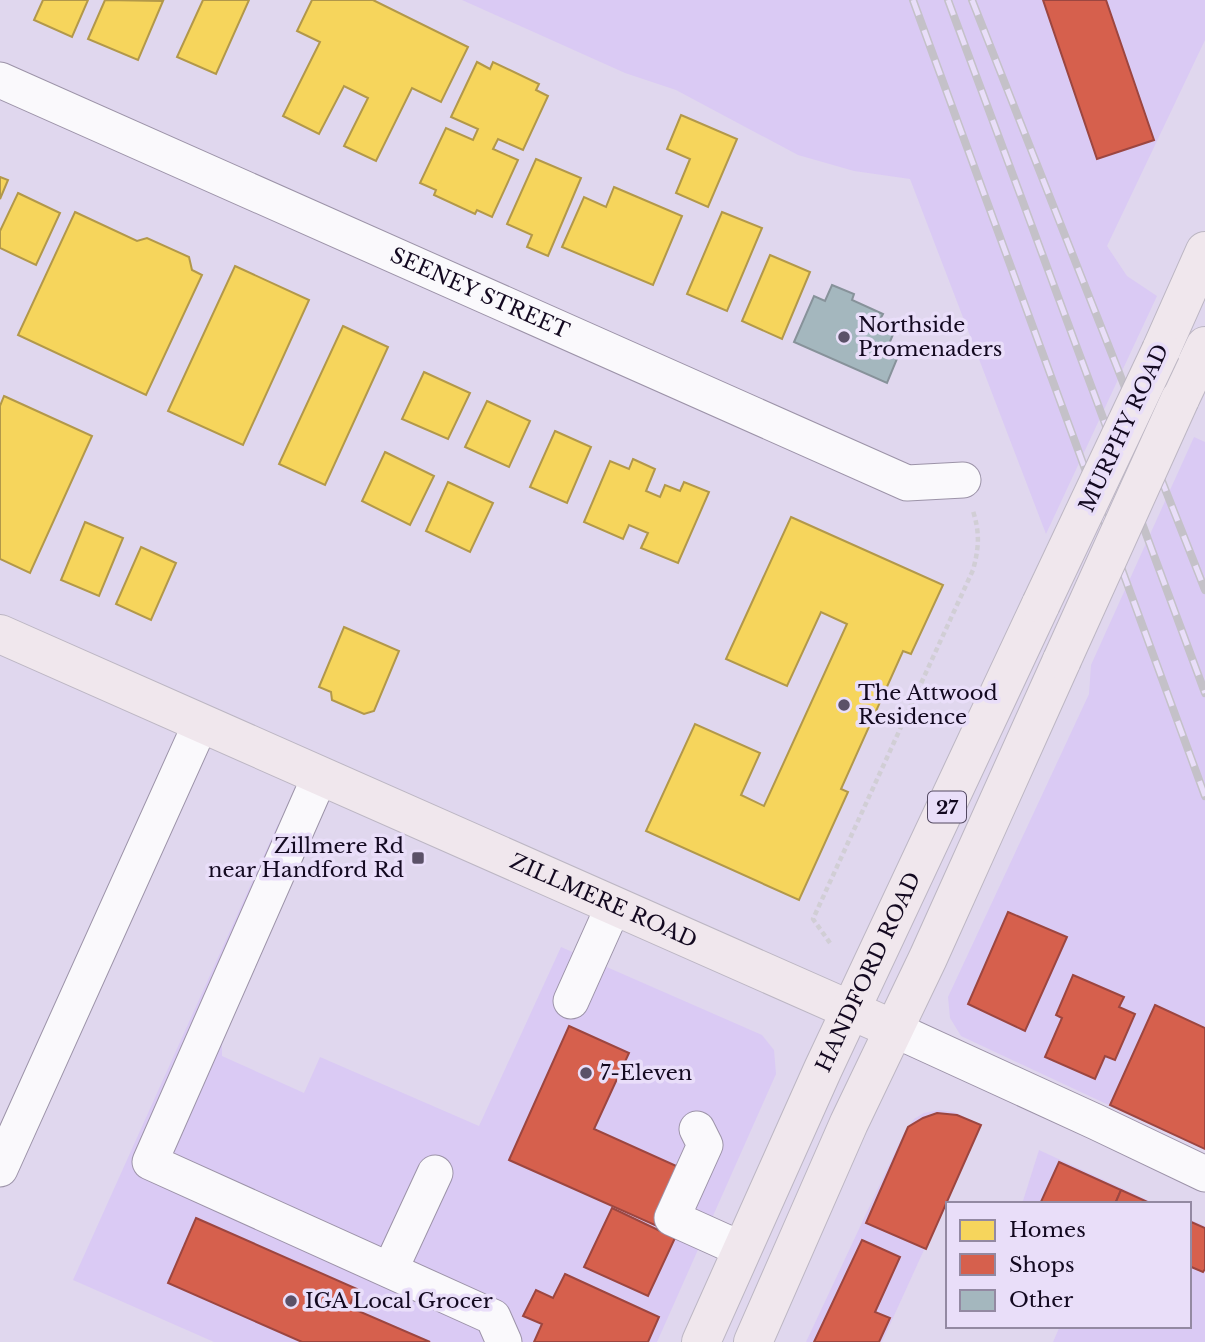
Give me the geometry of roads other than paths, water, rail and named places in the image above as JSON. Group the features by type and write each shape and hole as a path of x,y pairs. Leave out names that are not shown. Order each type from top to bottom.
{"main road":[{"name":"MURPHY ROAD","path":"1041,604 1205,251"},
{"name":"MURPHY ROAD","path":"893,1029 928,958 1205,346"},
{"name":"HANDFORD ROAD","path":"701,1342 851,1010 1041,604"},
{"name":"ZILLMERE ROAD","path":"0,634 893,1029"},
{"name":"27","path":"753,1342 893,1029"}],"street":[{"name":"SEENEY STREET","path":"0,80 907,483 964,480"},
{"path":"0,1170 201,723"},
{"path":"320,776 150,1162 493,1317 504,1342"},
{"path":"571,1001 614,905"},
{"name":"ZILLMERE ROAD","path":"893,1029 1205,1174"},
{"path":"697,1129 705,1146 672,1217 743,1250"},
{"path":"390,1270 435,1173"}],"railway":[{"path":"913,0 1205,796"},
{"path":"948,0 1205,693"},
{"path":"972,0 1205,590"}],"place":[{"name":"Northside Promenaders","path":"844,337"},
{"name":"The Attwood Residence","path":"844,705"},
{"name":"Zillmere Rd near Handford Rd","path":"418,858"},
{"name":"7-Eleven","path":"586,1073"},
{"name":"IGA Local Grocer","path":"291,1301"}]}
